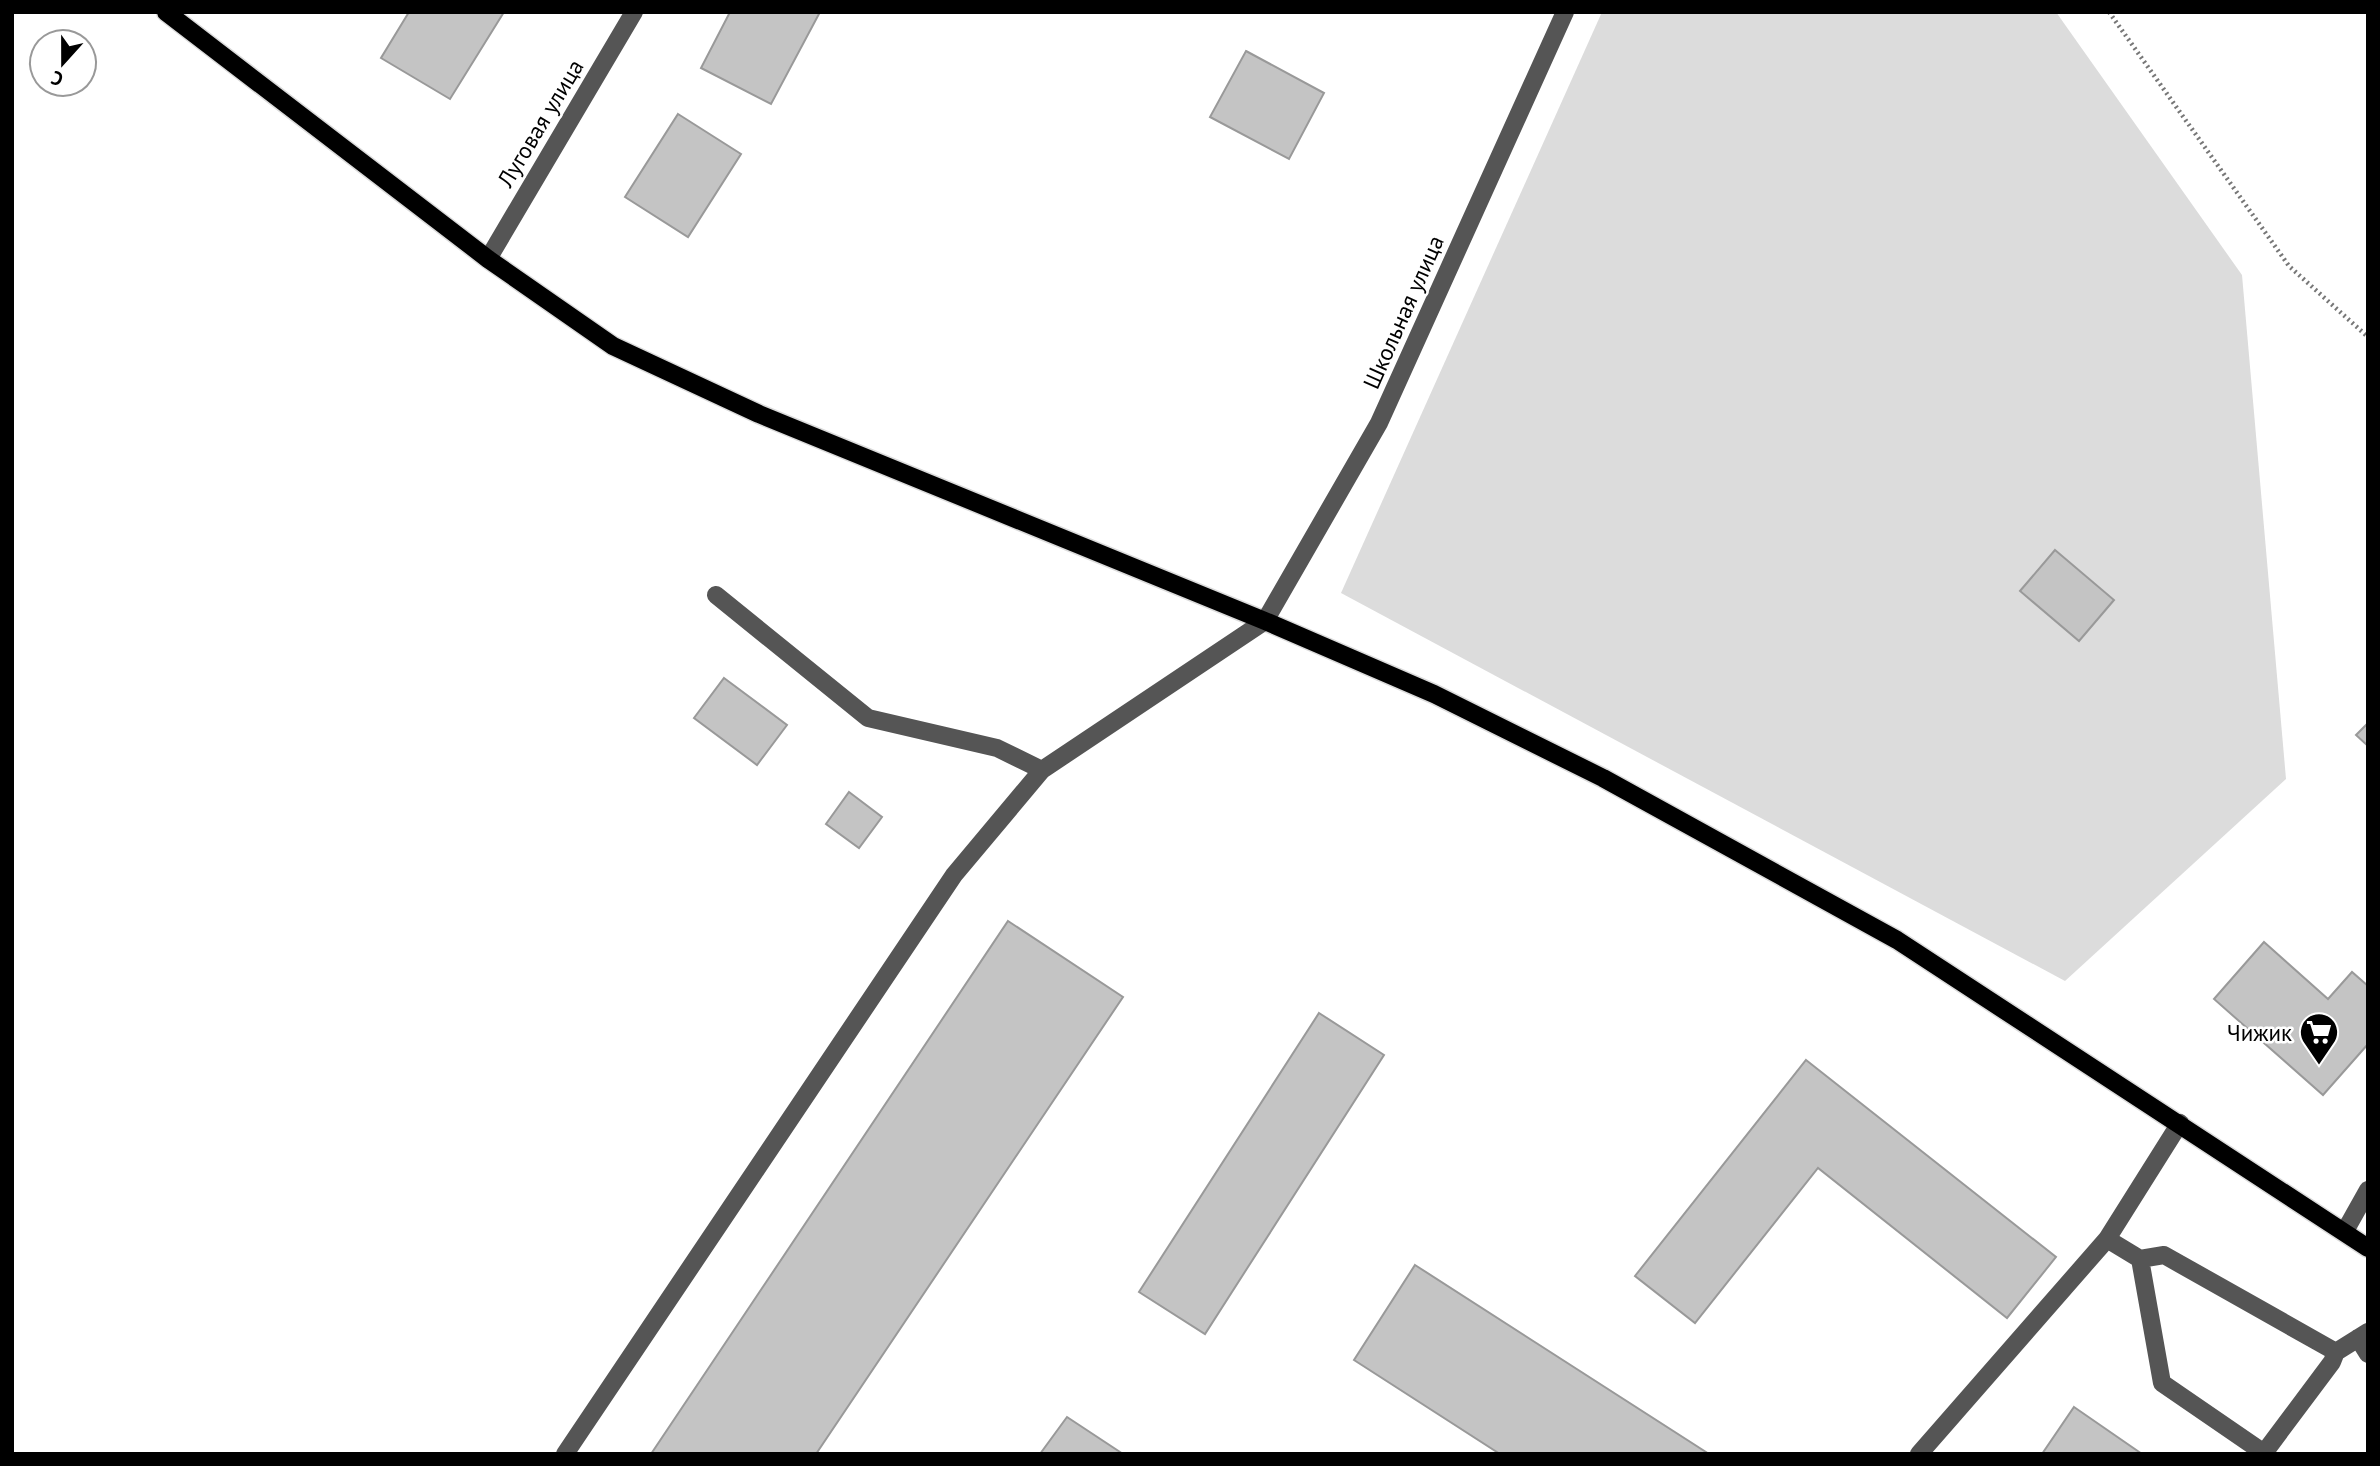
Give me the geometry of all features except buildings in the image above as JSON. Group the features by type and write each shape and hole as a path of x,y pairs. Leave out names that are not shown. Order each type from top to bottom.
{"main road":[{"path":"166,12 488,259 613,346 747,409 1265,621 1434,694 1603,778 1885,933 2368,1248"}],"street":[{"name":"Луговая улица","path":"488,259 634,12"},
{"name":"Школьная улица","path":"1265,621 1379,423 1565,12"},
{"path":"716,595 868,718 997,748 1042,770"},
{"path":"565,1454 954,875 1042,770 1265,621"},
{"path":"1919,1454 2107,1238 2180,1123"},
{"path":"2345,1231 2368,1191"},
{"path":"2107,1238 2140,1259 2164,1255 2336,1352"},
{"path":"2140,1259 2162,1383 2264,1453 2332,1362 2336,1352 2363,1335 2368,1354"}],"path":[{"path":"2109,12 2289,266 2368,337"}],"shaded area":[{"path":"1602,12 2056,12 2242,275 2286,779 2065,981 1341,593"}],"place":[{"name":"Чижик","path":"2319,1066"}]}
